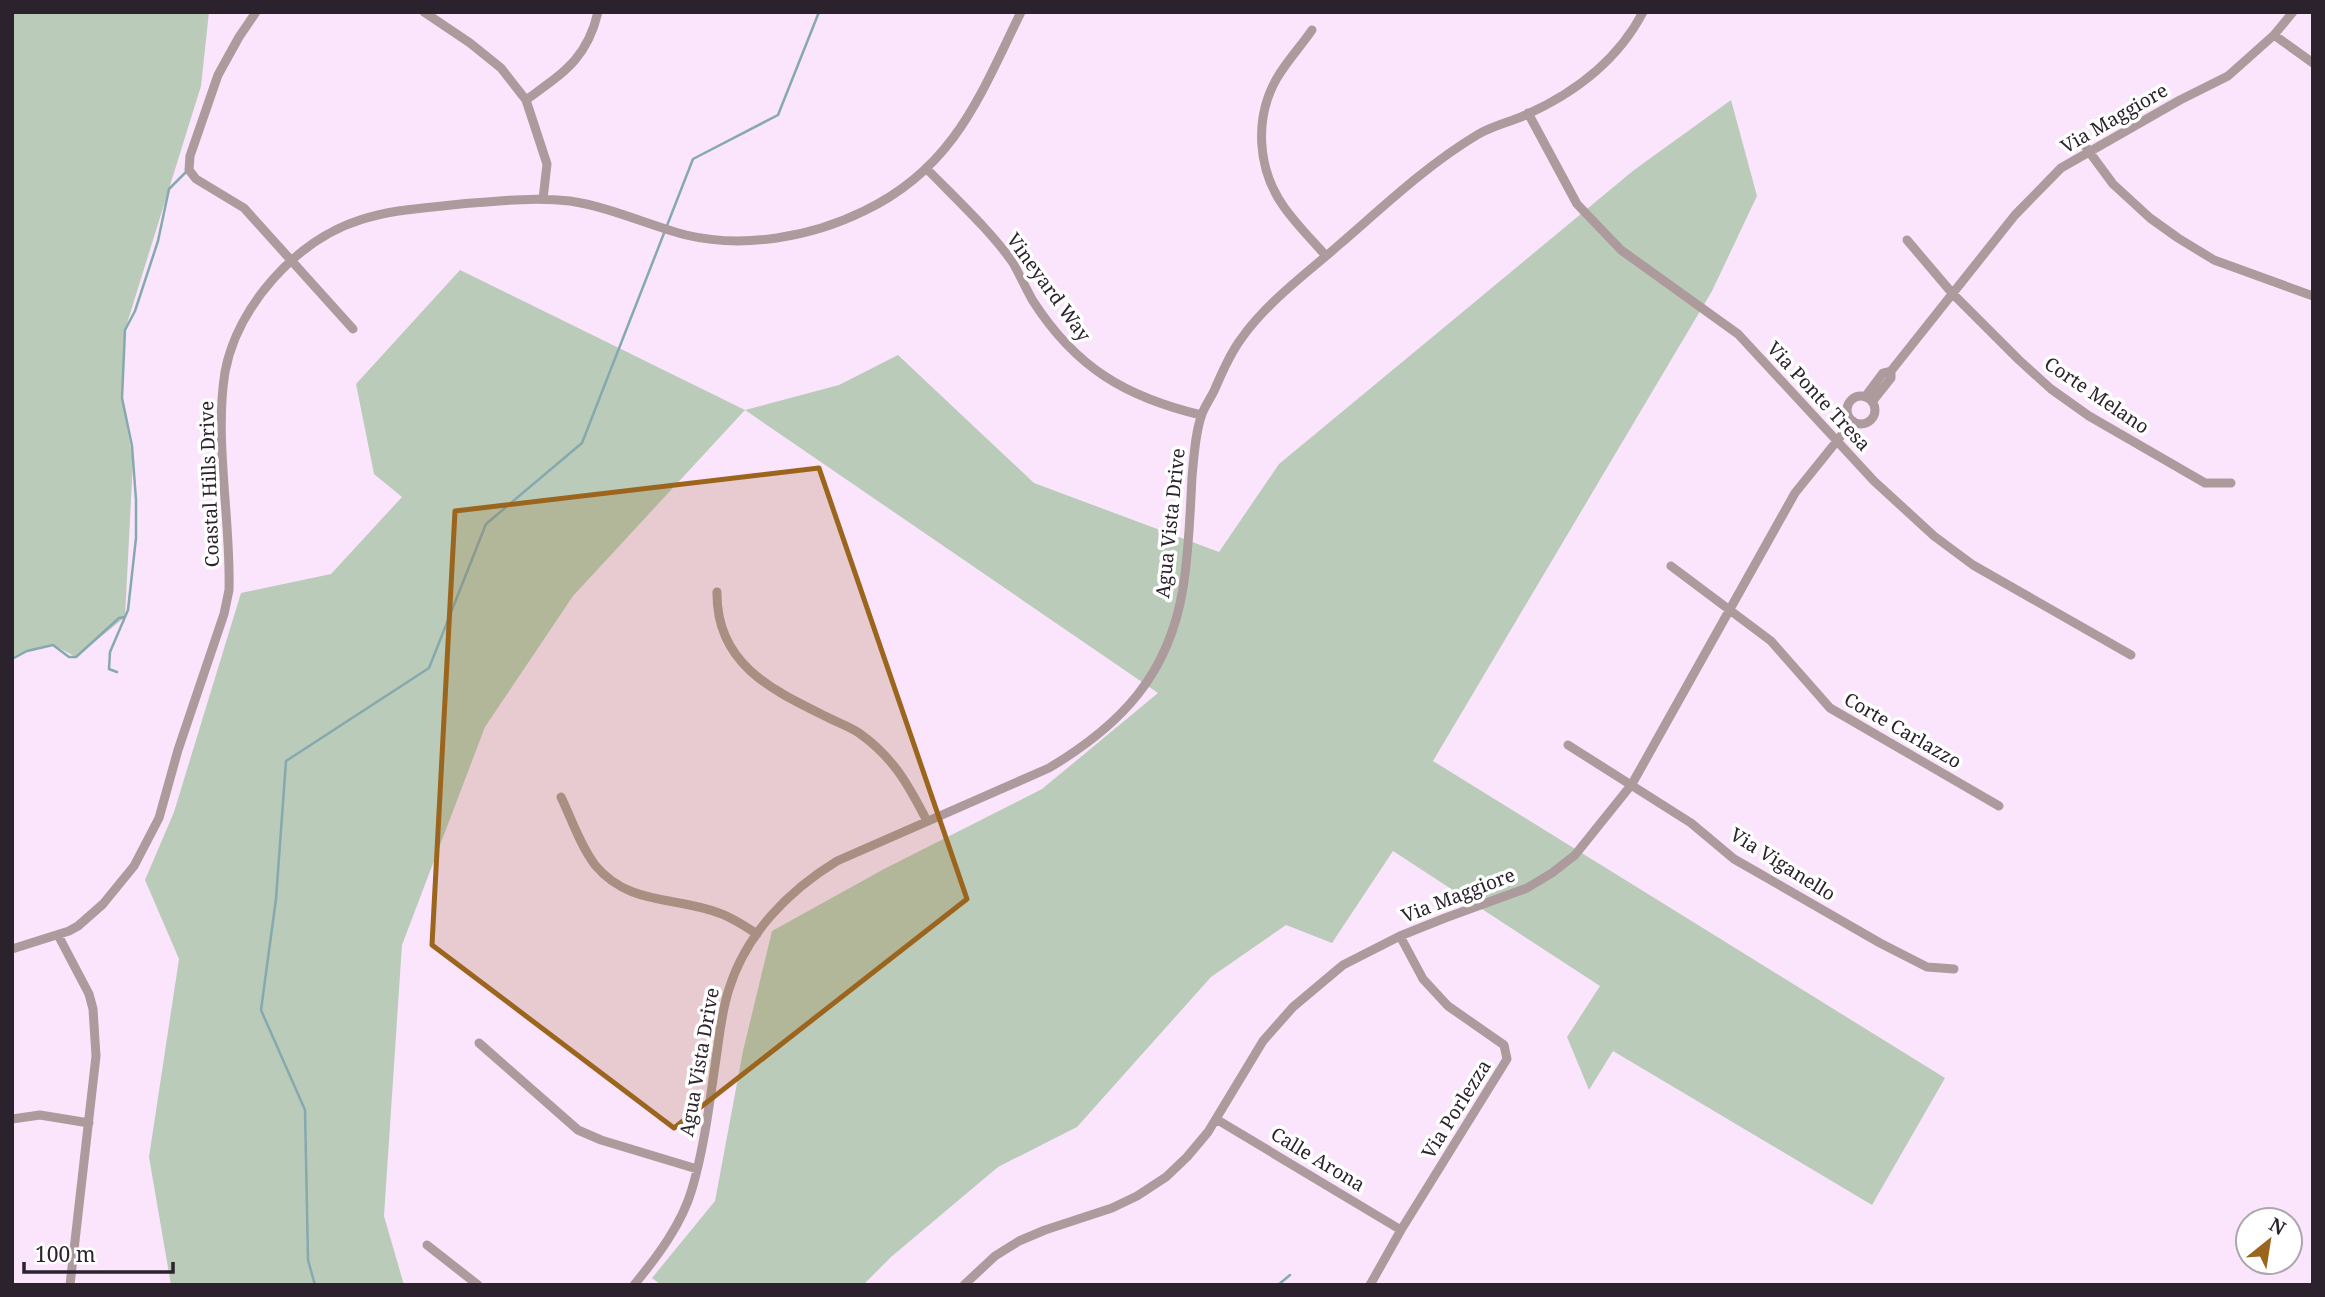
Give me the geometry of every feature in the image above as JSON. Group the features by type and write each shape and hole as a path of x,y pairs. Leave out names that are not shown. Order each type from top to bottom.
{"street":[{"path":"256,12 218,75 190,156 189,170 196,179 244,208 353,329"},
{"path":"424,12 501,68 526,100 547,164 543,200"},
{"path":"526,100 560,75 582,53 598,12"},
{"name":"Coastal Hills Drive","path":"12,949 78,926 115,891 139,859 159,818 178,750 225,614 229,590 222,427 227,365 237,335 255,303 272,280 293,260 325,237 356,220 392,211 483,202 543,200 595,206 688,235 714,239 755,240 799,234 846,219 883,201 926,168 952,141 971,115 1021,12"},
{"name":"Agua Vista Drive","path":"634,1285 659,1253 692,1192 725,1002 740,962 757,934 786,899 821,871 853,853 1049,768 1082,748 1121,715 1148,680 1167,641 1183,589 1194,456 1201,415 1232,352 1249,328 1269,306 1436,162 1479,133 1528,113 1568,92 1595,73 1618,50 1643,12"},
{"name":"Via Maggiore","path":"1868,399 1891,377 1891,371 2015,215 2061,168 2180,100 2228,76 2274,35 2292,12"},
{"path":"1312,30 1275,81 1264,114 1261,138 1264,163 1278,197 1326,256"},
{"path":"2274,35 2313,63"},
{"name":"Via Ponte Tresa","path":"1528,113 1577,204 1604,234 1621,250 1738,334 1893,501 1960,556 2131,655"},
{"path":"2079,138 2113,184 2150,218 2178,238 2214,260 2313,296"},
{"name":"Vineyard Way","path":"926,168 1013,264 1034,302 1060,338 1083,362 1138,394 1201,415"},
{"name":"Corte Melano","path":"1907,240 1952,293 2040,381 2089,416 2205,483 2231,483"},
{"path":"1853,399 1868,399 1875,410 1872,418 1865,423 1853,421 1848,414 1848,406 1853,399"},
{"name":"Via Maggiore","path":"964,1285 989,1261 1019,1241 1112,1208 1166,1177 1187,1157 1216,1119 1263,1041 1293,1007 1343,965 1400,936 1514,893 1552,873 1585,844 1632,784 1796,492 1853,421"},
{"name":"Corte Carlazzo","path":"1671,566 1771,641 1830,708 1999,806"},
{"path":"717,592 721,626 730,648 742,664 765,684 853,729 870,741 899,770 927,821"},
{"name":"Via Viganello","path":"1568,745 1632,784 1691,824 1734,859 1762,876 1927,967 1954,970"},
{"path":"561,797 587,853 597,867 618,884 649,898 720,913 757,934"},
{"path":"58,935 89,994 93,1009 96,1056 70,1285"},
{"name":"Via Porlezza","path":"1370,1285 1507,1059 1504,1045 1448,1006 1423,979 1400,936"},
{"path":"479,1043 578,1130 601,1140 697,1169"},
{"path":"12,1119 40,1115 89,1123"},
{"name":"Calle Arona","path":"1216,1119 1401,1230"},
{"path":"427,1245 478,1285"}],"highlighted area":[{"path":"819,468 967,899 674,1128 432,945 455,511"}],"green space":[{"path":"12,12 209,12 201,86 125,330 122,398 133,461 125,617 76,657 53,645 27,651 12,659"},
{"path":"1731,100 1757,196 1712,291 1433,761 1945,1078 1872,1205 1613,1051 1589,1090 1567,1037 1600,986 1393,851 1332,943 1286,925 1211,977 1077,1127 998,1167 891,1257 863,1285 661,1285 652,1278 715,1201 743,1051 772,931 884,869 1042,789 1158,693 745,410 839,385 898,355 1034,483 1219,552 1279,464 1634,170"},
{"path":"460,270 745,410 573,596 485,727 402,945 384,1216 404,1285 171,1285 149,1157 179,959 145,880 174,812 241,593 331,574 402,497 374,474 356,384"}],"waterway":[{"path":"315,1285 308,1260 305,1110 261,1010 276,899 286,761 429,668 486,524 582,443 693,159 778,115 819,12"},
{"path":"117,672 109,669 110,652 128,610 136,538 132,446 122,398 125,330 135,311 158,241 169,189 187,171"},
{"path":"12,659 27,651 53,645 69,657 76,657 119,618 125,617"},
{"path":"1278,1285 1290,1275"}]}
